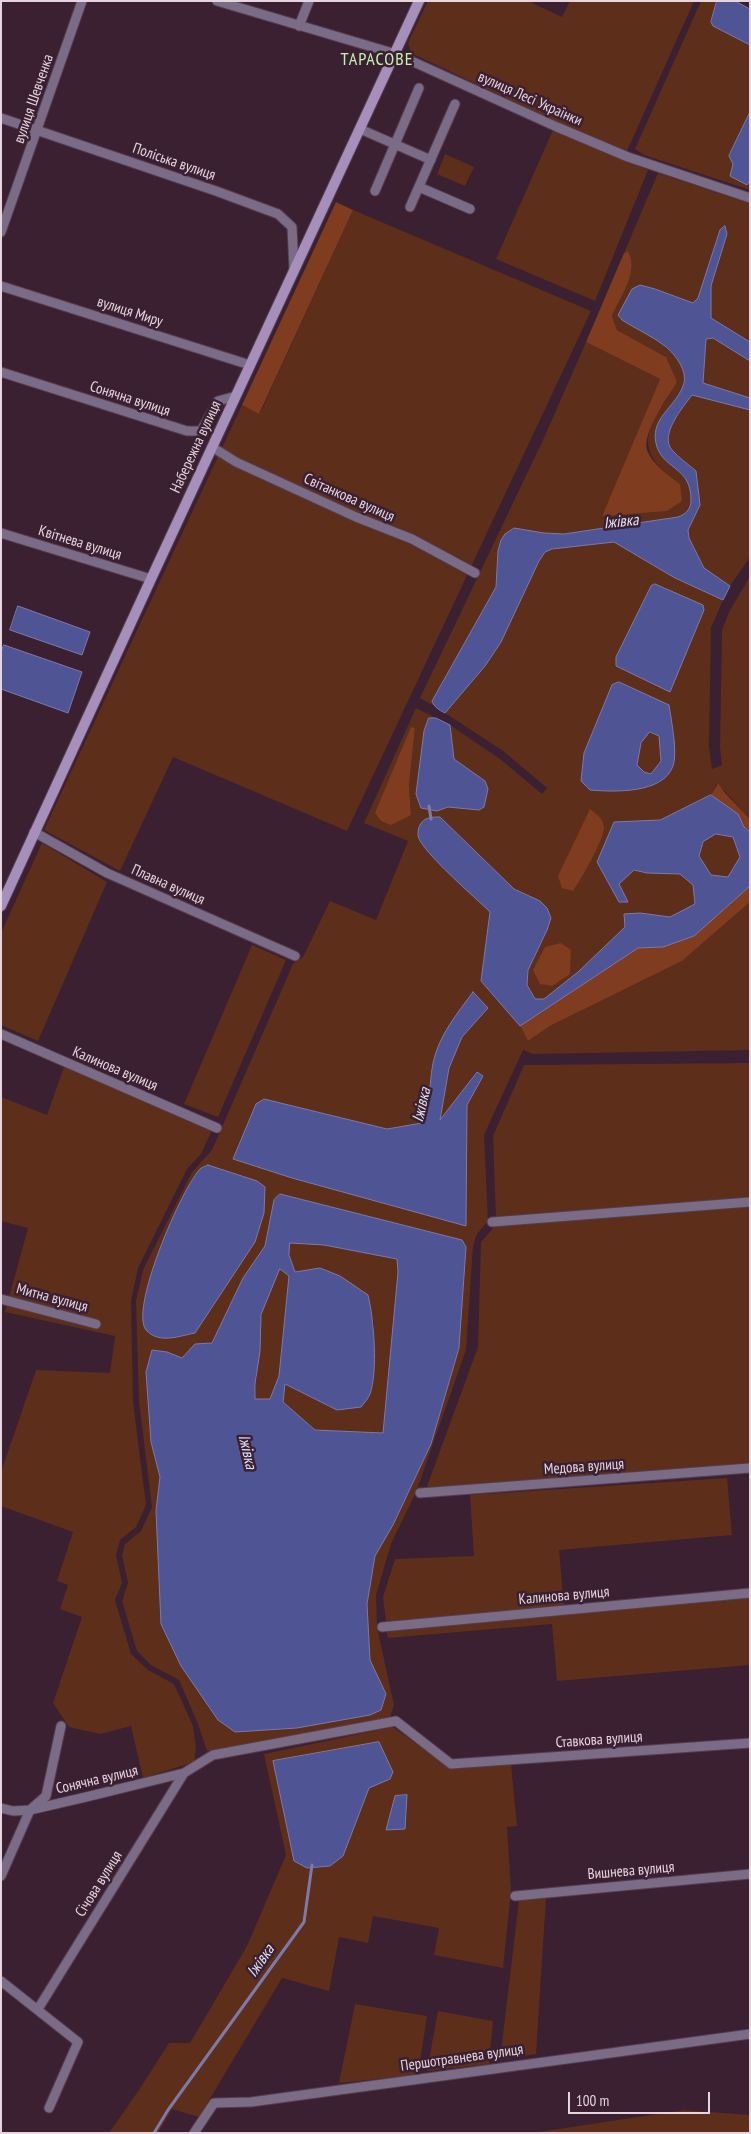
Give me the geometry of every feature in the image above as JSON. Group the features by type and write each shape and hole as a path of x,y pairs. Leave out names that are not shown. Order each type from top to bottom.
{"street":[{"name":"вулиця Шевченка","path":"1,232 39,130 82,1"},
{"name":"вулиця Лесі Українки","path":"217,1 396,54 557,128 654,166 750,198"},
{"path":"299,26 309,1"},
{"name":"Набережна вулиця","path":"1,906 419,1"},
{"path":"375,191 419,88"},
{"path":"410,207 455,104"},
{"name":"Поліська вулиця","path":"1,118 278,214 292,227 294,271"},
{"path":"360,129 431,160"},
{"path":"419,187 470,210"},
{"name":"вулиця Миру","path":"1,286 250,365"},
{"name":"Сонячна вулиця","path":"1,372 187,431 201,431 218,401 236,396"},
{"name":"Світанкова вулиця","path":"212,447 236,462 356,517 412,539 475,573"},
{"name":"Квітнева вулиця","path":"1,533 151,579"},
{"name":"Плавна вулиця","path":"34,832 107,873 294,956"},
{"name":"Калинова вулиця","path":"1,1034 217,1128"},
{"path":"492,1222 750,1202"},
{"name":"Митна вулиця","path":"1,1299 96,1324"},
{"name":"Медова вулиця","path":"420,1493 750,1468"},
{"name":"Калинова вулиця","path":"382,1627 750,1594"},
{"name":"Сонячна вулиця","path":"1,1808 14,1811 30,1810 184,1773 214,1756 396,1721 451,1764"},
{"path":"1,1876 30,1810 46,1796 61,1726"},
{"name":"Ставкова вулиця","path":"451,1764 750,1743"},
{"name":"Січова вулиця","path":"38,2009 184,1773"},
{"name":"Вишнева вулиця","path":"516,1896 750,1874"},
{"path":"1,1981 78,2042 49,2108"},
{"name":"Першотравнева вулиця","path":"194,2133 214,2103 251,2102 750,2034"}],"shaded area":[{"path":"428,1 528,1 562,17 570,1 694,1 627,151 559,123 411,53 408,43"},
{"path":"701,1 717,1 711,22 713,26 750,45 750,112 744,123 747,184 750,180 750,190 644,155 635,149"},
{"path":"553,130 648,170 595,301 496,259"},
{"path":"445,154 474,167 465,186 437,174"},
{"path":"658,173 750,204 750,342 711,318 711,286 727,234 720,230 698,299 693,304 685,301 622,320 665,346 677,358 683,369 683,386 659,421 655,437 661,455 687,481 691,500 689,509 678,517 564,534 544,533 498,551 496,587 432,701 434,706 420,698 543,440 586,342 660,379 602,516 680,484 661,469 650,454 648,445 651,425 669,393 666,357 617,330 612,316 628,284 632,266 628,251 624,253"},
{"path":"336,202 353,210 259,414 242,405"},
{"path":"353,210 591,311 347,831 173,757 120,871 44,830 242,405 260,413"},
{"path":"628,251 632,267 628,284 612,316 617,330 666,357 677,382 657,415 646,443 647,450 653,460 680,484 682,501 667,511 602,516 660,379 586,342 624,253"},
{"path":"713,338 750,361 750,398 703,384 706,339"},
{"path":"692,395 750,410 750,557 730,586 704,568 689,538 688,530 700,505 696,471 672,450 669,444 670,429"},
{"path":"614,542 675,578 723,600 711,628 709,747 712,769 722,765 720,747 722,630 729,612 750,576 750,819 717,783 711,795 660,820 614,822 597,862 619,902 619,884 634,870 647,873 680,874 693,885 696,904 670,917 640,913 578,972 544,999 535,999 527,985 528,970 547,930 547,908 540,901 514,889 440,817 426,850 490,912 481,981 520,1026 528,1041 550,1026 682,961 750,902 750,1050 533,1054 523,1050 484,1135 488,1221 477,1234 473,1246 466,1350 416,1492 391,1544 376,1595 377,1627 394,1705 390,1717 207,1751 198,1724 179,1680 151,1665 137,1651 122,1601 128,1583 122,1555 125,1544 141,1531 152,1507 139,1402 136,1301 143,1270 192,1172 212,1150 293,964 303,957 330,901 376,920 408,841 364,823 416,708 436,718 429,718 437,811 448,807 479,810 488,789 485,781 454,759 450,725 500,759 542,794 547,788 503,751 445,713 485,666 501,642 539,561 545,552 552,549","holes":["612,685 674,731 661,782 581,781 584,753","415,728 409,785 411,815 381,821","487,1008 462,1037 449,1068 440,1121 476,1072 483,1076 467,1105 466,1226 264,1099 387,1129 422,1123 427,1114 434,1061 447,1028","280,1194 462,1240 466,1247 459,1348 431,1444 393,1525 375,1556 367,1604 370,1661 386,1694 156,1511 160,1477 151,1442 146,1372 152,1351 167,1352 183,1358 195,1344 212,1343 243,1278 265,1246 274,1200"]},
{"path":"411,727 415,728 409,785 411,815 391,825 381,821 375,813"},
{"path":"650,732 659,736 661,762 651,774 644,772 637,765 641,743"},
{"path":"718,783 750,819 750,832 744,827 738,814 711,795"},
{"path":"590,809 602,821 604,827 601,840 573,891 562,888 558,876"},
{"path":"716,834 733,837 740,857 728,877 711,875 699,856 703,842"},
{"path":"42,843 107,882 38,1041 1,1025 1,933"},
{"path":"750,886 750,902 682,961 550,1026 528,1041 520,1026 638,948 663,947 694,936"},
{"path":"561,943 571,950 570,974 552,986 540,984 533,970 545,947"},
{"path":"252,945 286,960 218,1117 184,1104"},
{"path":"750,1063 750,1197 496,1218 493,1136 524,1065"},
{"path":"64,1067 212,1130 201,1154 187,1169 138,1268 131,1301 133,1402 146,1505 136,1527 120,1540 116,1555 122,1583 115,1600 131,1654 148,1670 174,1684 193,1726 196,1747 194,1762 143,1778 131,1726 100,1734 69,1727 53,1703 82,1617 60,1609 68,1585 57,1581 73,1532 1,1506 1,1472 36,1370 110,1373 115,1336 5,1312 28,1228 1,1221 1,1097 47,1115"},
{"path":"750,1207 750,1463 426,1489 478,1347 481,1242 495,1226"},
{"path":"290,1242 324,1245 397,1259 398,1272 384,1433 315,1430 283,1402 284,1384 337,1410 370,1395 373,1382 374,1321 320,1268 295,1272 289,1255"},
{"path":"280,1269 289,1276 279,1376 270,1399 255,1399 261,1315"},
{"path":"727,1478 732,1535 559,1550 564,1606 386,1622 383,1597 395,1559 474,1556 470,1495"},
{"path":"750,1597 750,1665 557,1681 552,1624 388,1638 386,1630"},
{"path":"393,1727 450,1768 511,1764 517,1826 507,1827 511,1891 503,1968 434,1955 439,1928 373,1916 368,1943 339,1937 329,1991 282,1978 199,2117 172,2109 158,2133 109,2133 169,2043 190,2043 247,1946 286,1855 264,1754"},
{"path":"546,1898 536,2054 500,2060 519,1900"},
{"path":"355,2004 427,2016 418,2075 339,2083"},
{"path":"438,2011 493,2021 489,2064 427,2071"},
{"path":"684,2110 750,2115 750,2133 532,2133"}],"water":[{"path":"717,1 735,1 750,9 750,45 713,26 711,22"},
{"path":"750,112 750,180 747,185 730,176 733,164 729,156"},
{"path":"725,226 727,234 711,286 711,318 750,342 750,361 713,338 706,339 703,383 750,398 750,410 692,395 674,421 668,437 672,450 696,471 700,505 688,530 689,538 704,568 730,586 723,600 675,578 614,542 552,549 545,552 539,561 501,642 485,666 445,713 441,711 435,707 432,701 496,587 498,551 505,534 514,528 564,534 678,517 689,509 691,500 687,481 661,455 655,437 659,421 683,386 683,369 677,358 665,346 622,320 618,315 632,289 640,285 693,303 698,298 720,230"},
{"path":"655,584 703,605 704,610 670,692 616,666 616,657 651,586"},
{"path":"18,606 90,632 82,655 10,630"},
{"path":"4,645 82,672 68,713 1,689 1,652"},
{"path":"619,682 669,705 674,760 668,775 659,782 637,789 612,791 590,790 581,781 584,753 612,685","holes":["650,732 659,736 661,761 651,774 644,772 637,765 641,743"]},
{"path":"429,718 436,718 450,725 454,759 485,781 488,789 484,807 479,810 448,807 437,811 421,808 416,794 424,731"},
{"path":"711,795 738,814 744,827 750,832 750,886 694,936 663,947 638,948 520,1026 481,981 490,912 429,853 418,836 419,827 422,822 428,818 440,817 514,889 540,901 547,908 551,918 528,970 527,985 535,999 544,999 578,972 625,927 624,914 640,913 670,917 695,904 693,885 680,874 647,873 634,870 619,884 628,902 619,902 597,862 614,822 660,820","holes":["716,834 733,837 740,857 728,877 711,875 699,856 703,842"]},
{"path":"473,992 488,1008 462,1037 449,1068 440,1120 477,1072 483,1076 467,1105 466,1226 292,1178 233,1159 256,1104 264,1099 387,1129 422,1123 428,1101 436,1053 449,1025"},
{"path":"208,1165 257,1181 265,1187 264,1213 255,1242 195,1333 170,1338 158,1337 147,1331 143,1320 144,1300 160,1249 182,1198 201,1168"},
{"path":"280,1194 462,1240 466,1247 459,1348 431,1444 393,1525 375,1556 367,1604 370,1660 386,1694 381,1710 370,1715 297,1728 235,1732 218,1720 181,1666 161,1624 156,1511 160,1477 151,1442 146,1372 152,1350 167,1352 182,1358 195,1344 212,1343 243,1278 265,1246 274,1200","holes":["290,1243 324,1245 397,1259 398,1272 383,1433 315,1430 283,1402 285,1384 337,1410 361,1407 370,1394 374,1373 373,1331 368,1295 340,1276 320,1268 295,1272 289,1255","280,1269 289,1276 279,1376 270,1399 255,1399 255,1384 260,1351 261,1315"]},
{"path":"379,1742 393,1772 390,1779 369,1788 343,1856 330,1866 307,1868 294,1861 273,1761"},
{"path":"407,1795 405,1829 386,1830 395,1796"}],"waterway":[{"name":"Іжівка","path":"429,806 431,819"},
{"name":"Іжівка","path":"154,2133 168,2110 304,1922 312,1865"}],"district":[{"name":"ТАРАСОВЕ","path":"377,60"}]}
